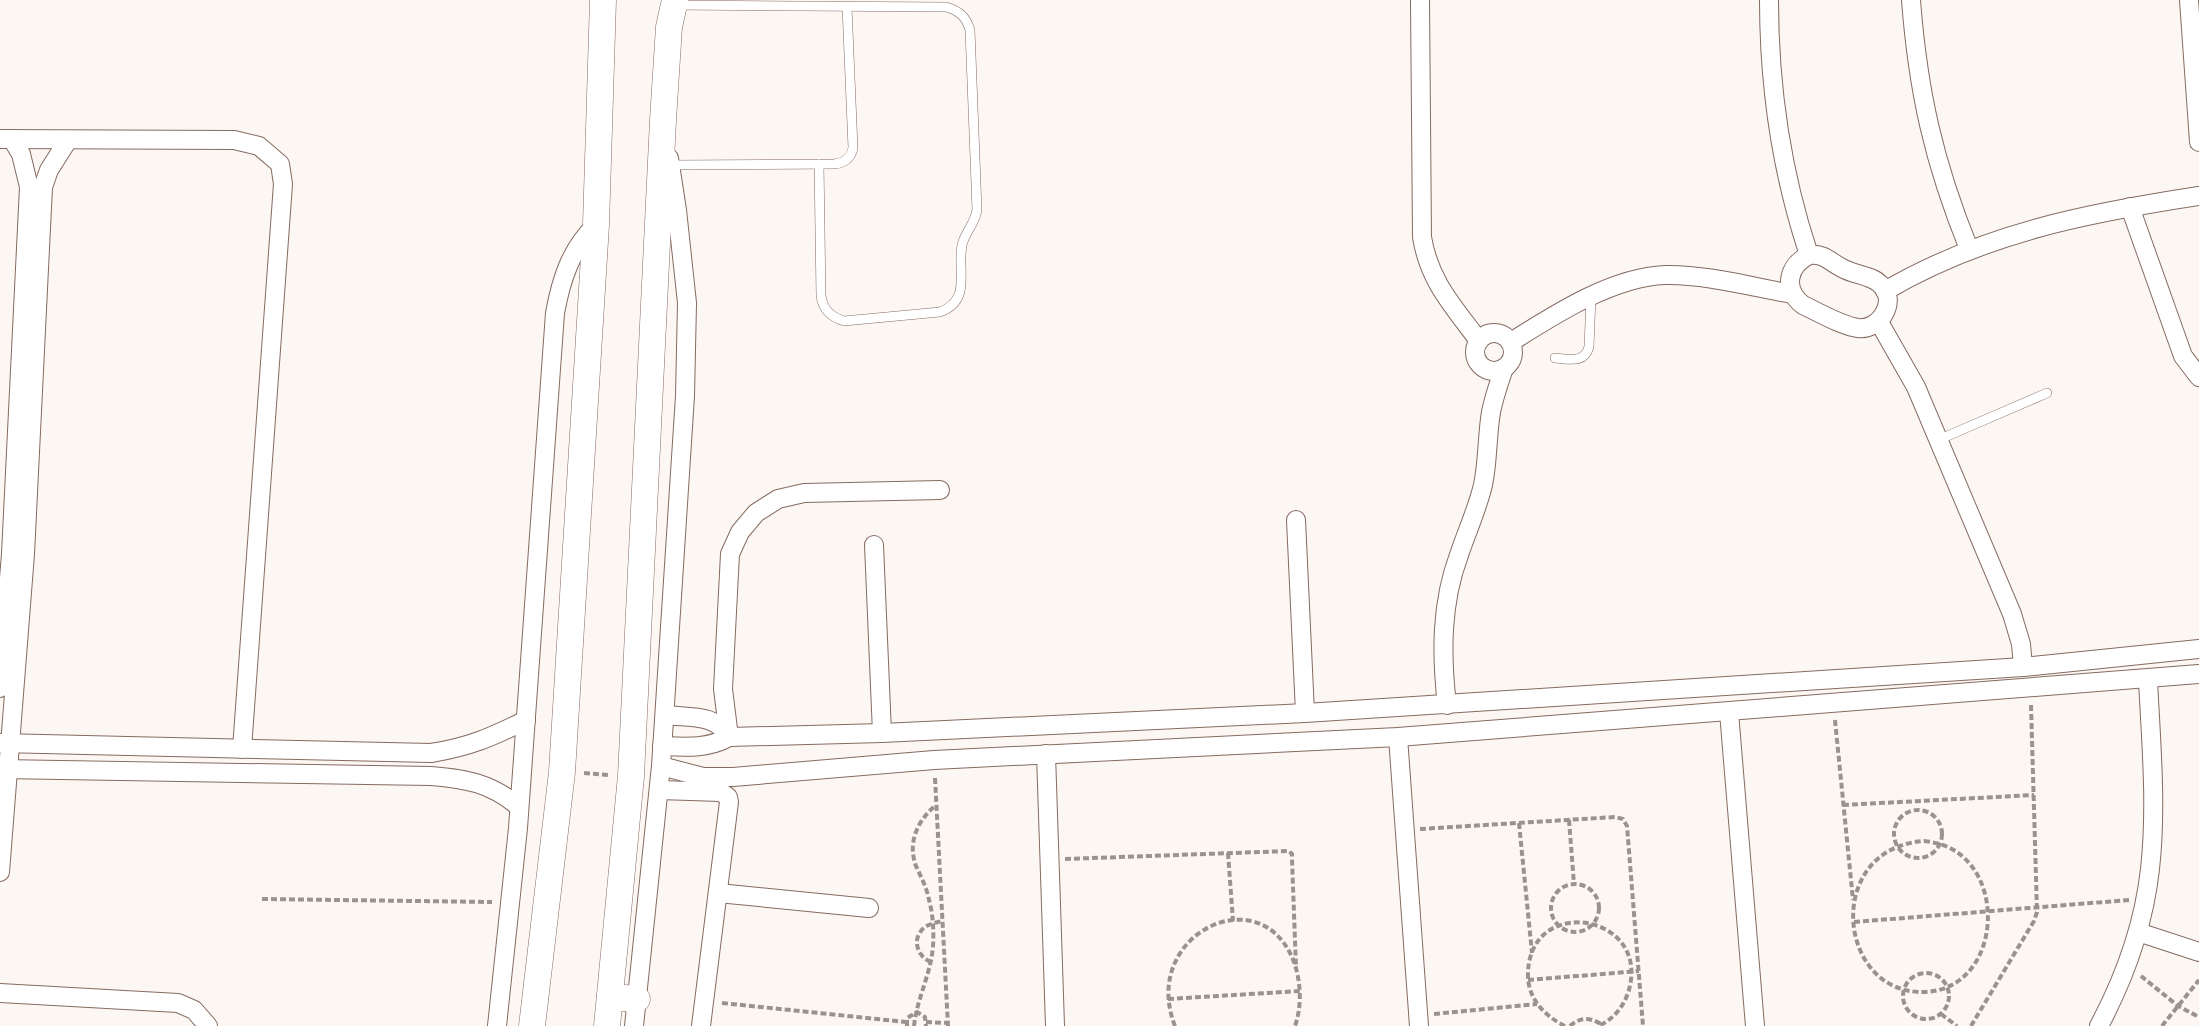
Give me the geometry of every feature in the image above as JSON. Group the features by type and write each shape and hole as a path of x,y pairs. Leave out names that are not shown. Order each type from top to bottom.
{"main road":[{"path":"532,1026 562,772 596,225 603,0"},
{"path":"607,1026 631,776 663,120 669,27 674,3"},
{"path":"610,997 637,999"}],"street":[{"path":"1420,0 1424,250 1432,276 1439,288 1479,341"},
{"path":"1769,0 1779,123 1791,193 1809,255"},
{"path":"1911,0 1919,81 1931,141 1969,249"},
{"path":"2189,0 2199,142"},
{"path":"634,1026 662,766 685,396 687,303 677,210 663,120"},
{"path":"6,139 234,140 259,146 280,164 283,184 242,749"},
{"path":"0,688 6,516 29,187 21,154 6,139"},
{"path":"0,872 5,744 25,554 43,187 53,163 68,140"},
{"path":"1886,291 1921,270 1969,249 2051,223 2199,196"},
{"path":"2130,207 2183,356 2199,377"},
{"path":"497,1026 526,720 555,313 562,282 576,249 584,236 596,225"},
{"path":"1511,342 1591,297 1622,283 1664,275 1682,275 1792,294 1803,305 1855,328 1868,328 1879,322 1887,308 1886,291 1874,279 1843,269 1824,256 1809,255 1799,262 1791,276 1792,294"},
{"path":"1879,322 1905,365 2012,614 2021,644 2023,667"},
{"path":"1447,705 1443,647 1446,607 1459,555 1476,510 1482,486 1487,462 1491,414 1504,368 1513,356 1511,342 1498,333 1484,336 1475,348 1491,414"},
{"path":"1478,362 1490,370 1504,368"},
{"path":"729,737 723,688 730,554 746,523 766,505 791,495 940,490"},
{"path":"1296,520 1305,713"},
{"path":"874,545 882,733"},
{"path":"662,746 701,747 716,744 729,737 882,733 1447,705 2023,667 2199,649"},
{"path":"662,766 695,776 718,778 934,759 1398,737 2199,675"},
{"path":"2099,1026 2117,992 2138,932 2150,870 2154,806 2148,680"},
{"path":"1729,712 1755,1026"},
{"path":"664,716 708,719 717,723 729,737"},
{"path":"5,744 431,753 459,749 526,720"},
{"path":"1398,737 1418,1021"},
{"path":"1046,754 1055,1026"},
{"path":"4,769 431,776 458,778 485,785 504,794 518,806"},
{"path":"659,790 722,792 728,797 730,806 701,1026"},
{"path":"718,893 869,908"},
{"path":"2138,932 2199,952"},
{"path":"0,993 178,1003 194,1010 208,1026"}],"lane":[{"path":"674,3 847,7 882,4 946,7 962,14 970,30 977,210 974,223 963,243 960,293 952,306 940,312 844,321 837,319 826,310 821,296 819,164"},
{"path":"670,165 841,163 852,154 847,7"},
{"path":"1555,358 1579,360 1586,354 1589,347 1591,297"},
{"path":"1938,440 2047,393"}],"path":[{"path":"1971,1026 2034,921 2037,908 2031,689"},
{"path":"1834,704 1854,911"},
{"path":"917,1012 921,1014 926,1024 948,1024 934,759"},
{"path":"562,772 631,776"},
{"path":"1844,805 2034,795"},
{"path":"915,1026 931,962 933,924 929,899 913,852 914,838 918,825 926,813 937,805"},
{"path":"1919,810 1934,816 1939,823 1941,831 1939,843 1931,853 1916,858 1897,846 1894,836 1898,820 1904,814 1919,810"},
{"path":"1405,830 1615,817 1625,822 1644,1026"},
{"path":"1569,820 1574,884"},
{"path":"1519,823 1532,954 1528,980 1537,1004 1545,1014 1565,1026"},
{"path":"1924,841 1939,843 1951,848 1973,867 1985,895 1987,912 1985,940 1974,968 1964,977 1947,986 1926,992 1904,989 1886,982 1871,968 1860,951 1854,922 1855,896 1866,871 1874,861 1897,846 1924,841"},
{"path":"1049,860 1289,851 1292,854 1296,968 1300,991 1300,1005 1295,1026"},
{"path":"1228,853 1233,921"},
{"path":"1574,884 1589,889 1598,901 1598,917 1594,923 1589,928 1576,932 1564,930 1558,926 1551,914 1552,900 1561,889 1574,884"},
{"path":"262,899 510,903"},
{"path":"1854,922 2145,899"},
{"path":"931,962 924,960 919,952 917,939 921,930 942,921"},
{"path":"1175,1026 1168,999 1171,970 1187,941 1211,925 1233,921 1254,923 1267,928 1280,937 1290,952 1296,968"},
{"path":"1532,954 1547,933 1558,926 1583,921 1594,923 1608,930 1625,948 1631,971 1627,996 1614,1017 1601,1026 1590,1019 1578,1020 1570,1026"},
{"path":"2127,965 2178,1006 2199,1017"},
{"path":"1528,980 1639,971"},
{"path":"1925,973 1938,976 1947,986 1948,1004 1941,1014 1930,1019 1917,1018 1911,1014 1904,1003 1904,989 1912,978 1925,973"},
{"path":"2162,1026 2199,980"},
{"path":"1168,999 1300,991"},
{"path":"704,1002 906,1024 909,1015 917,1012"},
{"path":"1418,1021 1537,1004"},
{"path":"1941,1014 1957,1026"},
{"path":"1916,1026 1917,1018"}]}
